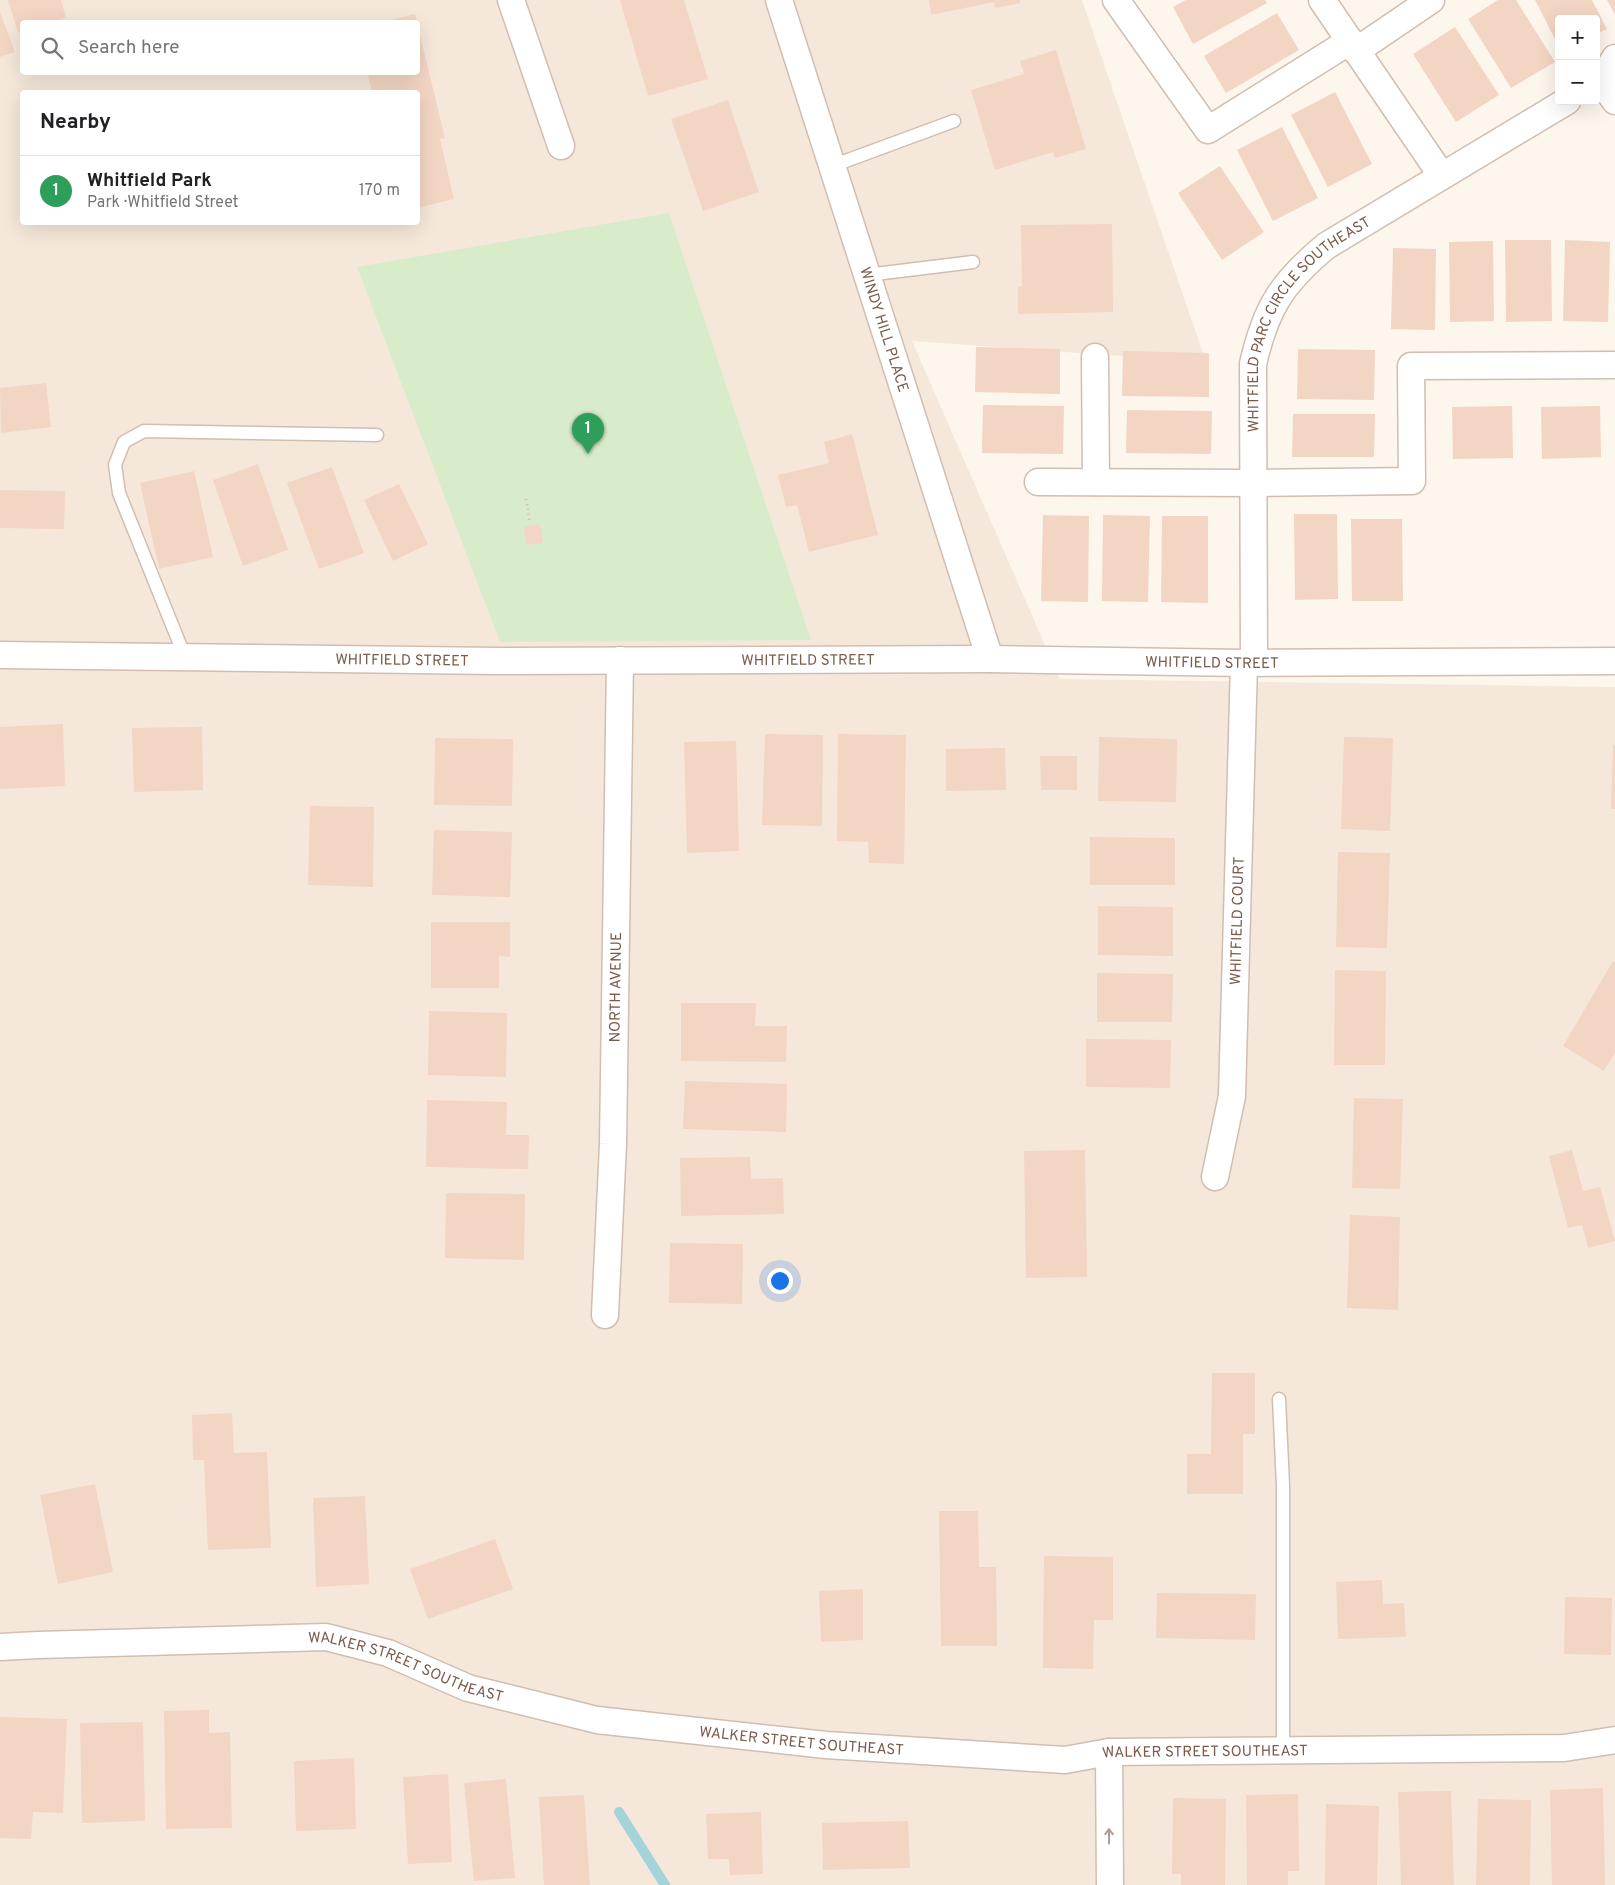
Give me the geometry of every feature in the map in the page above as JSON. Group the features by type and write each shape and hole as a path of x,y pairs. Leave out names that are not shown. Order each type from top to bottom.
{"street":[{"path":"511,0 561,146"},
{"path":"1116,0 1208,130 1432,0"},
{"path":"1322,0 1442,176"},
{"name":"WINDY HILL PLACE","path":"783,1 832,166 990,659"},
{"path":"1604,88 1615,58"},
{"name":"WHITFIELD PARC CIRCLE SOUTHEAST","path":"1249,663 1253,483 1253,364 1260,335 1271,307 1285,285 1301,267 1326,246 1560,105"},
{"path":"1095,357 1096,482"},
{"path":"1038,482 1253,483 1412,481 1411,366 1615,365"},
{"name":"WHITFIELD STREET","path":"0,655 498,661 990,659 1249,663 1615,661"},
{"name":"NORTH AVENUE","path":"605,1315 613,1144 620,660"},
{"name":"WHITFIELD COURT","path":"1215,1177 1232,1096 1249,663"},
{"name":"WALKER STREET SOUTHEAST","path":"0,1648 38,1644 326,1637 388,1653 468,1688 597,1720 826,1745 1065,1760 1109,1752 1564,1748 1615,1740"},
{"path":"1109,1752 1110,1885"}],"lane":[{"path":"832,166 954,121"},
{"path":"867,275 974,262"},
{"path":"185,657 119,493 115,465 124,442 144,431 377,435"},
{"path":"1279,1399 1283,1494 1283,1750"}],"path":[{"path":"526,499 530,523"}],"shaded area":[{"path":"0,0 1082,0 1206,362 912,341 1060,679 1615,687 1615,1885 0,1885"}],"green space":[{"path":"669,213 811,640 500,642 357,267"}],"building":[{"path":"8,0 61,0 66,18 59,20 20,20 20,32 18,33"},
{"path":"620,0 684,0 708,79 648,96"},
{"path":"929,0 1020,0 1020,3 995,8 994,2 931,15"},
{"path":"1186,0 1265,0 1267,3 1193,44 1173,7"},
{"path":"1498,0 1516,0 1555,62 1511,88 1468,19"},
{"path":"1535,0 1592,0 1600,15 1555,15 1555,39"},
{"path":"1607,0 1615,0 1615,15"},
{"path":"0,12 15,52 0,57"},
{"path":"1277,13 1299,50 1226,93 1204,56"},
{"path":"415,14 416,20 392,20"},
{"path":"1600,15 1607,29 1600,32"},
{"path":"1455,27 1499,95 1456,122 1413,54"},
{"path":"420,35 445,138 440,139 454,199 420,208 420,90 372,90 368,75 420,75"},
{"path":"1056,50 1086,149 1055,158 1053,152 995,170 971,90 1024,74 1020,61"},
{"path":"1335,92 1372,164 1328,187 1291,115"},
{"path":"728,100 759,192 703,211 671,119"},
{"path":"1282,127 1318,198 1273,221 1237,150"},
{"path":"1220,166 1264,232 1222,260 1178,193"},
{"path":"1112,224 1113,312 1018,314 1018,287 1022,286 1021,225"},
{"path":"1505,240 1551,240 1552,321 1506,322"},
{"path":"1565,240 1610,242 1608,322 1563,321"},
{"path":"1493,241 1494,321 1450,322 1449,242"},
{"path":"1393,248 1436,249 1435,330 1391,329"},
{"path":"976,347 1060,349 1060,394 975,392"},
{"path":"1298,349 1375,350 1374,400 1297,399"},
{"path":"1123,351 1209,353 1209,397 1122,396"},
{"path":"46,383 51,427 1,433 0,388"},
{"path":"983,405 1064,406 1063,454 982,453"},
{"path":"1512,406 1513,458 1453,459 1452,407"},
{"path":"1600,406 1601,457 1542,459 1541,407"},
{"path":"1127,410 1212,411 1211,454 1126,453"},
{"path":"1293,414 1375,414 1374,457 1292,457"},
{"path":"852,434 878,535 809,552 797,505 786,507 778,475 829,463 824,442"},
{"path":"258,464 288,550 243,566 213,480"},
{"path":"332,467 364,553 319,569 287,483"},
{"path":"194,471 213,557 159,569 140,483"},
{"path":"399,484 428,544 393,561 364,500"},
{"path":"0,490 65,491 64,529 0,528"},
{"path":"1294,514 1337,514 1338,599 1295,600"},
{"path":"1043,515 1089,516 1088,602 1041,601"},
{"path":"1103,515 1150,516 1148,602 1102,601"},
{"path":"1162,516 1208,516 1208,603 1161,602"},
{"path":"1351,519 1402,519 1403,601 1352,601"},
{"path":"540,524 543,543 526,545 524,527"},
{"path":"63,724 65,786 0,789 0,727"},
{"path":"202,727 203,790 134,792 132,728"},
{"path":"765,734 823,735 822,826 762,825"},
{"path":"838,734 906,735 904,864 869,863 868,842 837,841"},
{"path":"1099,737 1177,739 1176,802 1098,801"},
{"path":"1344,737 1393,738 1390,831 1341,829"},
{"path":"435,738 513,739 512,806 434,805"},
{"path":"736,741 739,851 687,853 684,742"},
{"path":"1613,745 1615,746 1615,809 1611,809"},
{"path":"1005,748 1006,790 946,791 946,749"},
{"path":"1040,756 1077,756 1077,790 1041,790"},
{"path":"310,806 374,807 373,887 308,885"},
{"path":"434,830 512,832 510,897 432,895"},
{"path":"1090,837 1175,838 1175,885 1090,885"},
{"path":"1338,852 1390,853 1387,948 1336,947"},
{"path":"1098,906 1173,907 1173,956 1098,955"},
{"path":"431,922 510,922 510,957 499,956 499,988 431,988"},
{"path":"1613,961 1615,962 1615,1053 1604,1071 1563,1046"},
{"path":"1335,970 1386,971 1385,1065 1334,1065"},
{"path":"1097,973 1173,974 1172,1022 1097,1022"},
{"path":"681,1003 756,1003 755,1026 787,1026 786,1062 681,1061"},
{"path":"429,1011 507,1013 506,1077 428,1075"},
{"path":"1086,1039 1171,1040 1170,1088 1086,1087"},
{"path":"685,1081 787,1084 786,1132 683,1129"},
{"path":"1354,1098 1403,1099 1400,1189 1352,1188"},
{"path":"427,1100 507,1102 506,1135 529,1135 528,1169 426,1167"},
{"path":"1085,1150 1087,1277 1026,1278 1024,1151"},
{"path":"1572,1150 1583,1191 1600,1187 1615,1241 1588,1248 1582,1225 1568,1228 1549,1156"},
{"path":"750,1157 751,1179 783,1178 784,1214 681,1216 680,1158"},
{"path":"446,1193 525,1194 524,1260 445,1258"},
{"path":"1350,1215 1400,1217 1398,1310 1347,1308"},
{"path":"670,1243 743,1244 742,1304 669,1303"},
{"path":"1212,1373 1255,1373 1255,1434 1243,1434 1243,1494 1187,1494 1187,1454 1211,1454"},
{"path":"232,1413 234,1453 267,1452 271,1548 208,1550 204,1460 193,1460 192,1415"},
{"path":"95,1484 113,1572 58,1584 40,1495"},
{"path":"365,1496 369,1584 316,1587 313,1498"},
{"path":"939,1511 978,1511 979,1567 996,1567 997,1646 941,1646"},
{"path":"495,1539 513,1589 428,1619 410,1569"},
{"path":"1044,1556 1113,1557 1113,1620 1094,1620 1093,1669 1043,1668"},
{"path":"1382,1580 1383,1604 1404,1603 1406,1637 1338,1639 1336,1582"},
{"path":"863,1589 863,1640 821,1642 819,1591"},
{"path":"1157,1593 1256,1594 1255,1640 1156,1638"},
{"path":"1565,1597 1612,1598 1611,1655 1564,1654"},
{"path":"209,1710 209,1733 230,1732 232,1828 166,1829 164,1711"},
{"path":"0,1717 67,1719 63,1813 33,1812 31,1839 0,1838"},
{"path":"143,1722 145,1821 82,1823 80,1723"},
{"path":"354,1758 356,1829 296,1831 294,1761"},
{"path":"448,1774 452,1862 408,1864 403,1777"},
{"path":"506,1779 515,1878 474,1881 464,1783"},
{"path":"1603,1788 1605,1885 1552,1885 1550,1790"},
{"path":"1451,1791 1454,1885 1401,1885 1398,1792"},
{"path":"1298,1794 1299,1871 1288,1871 1288,1885 1247,1885 1246,1795"},
{"path":"584,1795 590,1885 544,1885 539,1797"},
{"path":"1173,1798 1226,1799 1225,1885 1181,1885 1181,1874 1172,1874"},
{"path":"1478,1799 1531,1800 1530,1885 1476,1885"},
{"path":"1326,1804 1379,1806 1377,1885 1325,1885"},
{"path":"761,1812 763,1874 730,1875 729,1859 708,1859 706,1814"},
{"path":"908,1821 910,1868 823,1870 822,1823"}],"waterway":[{"path":"619,1812 665,1885"}],"place":[{"name":"Whitfield Park","path":"588,454"}]}
